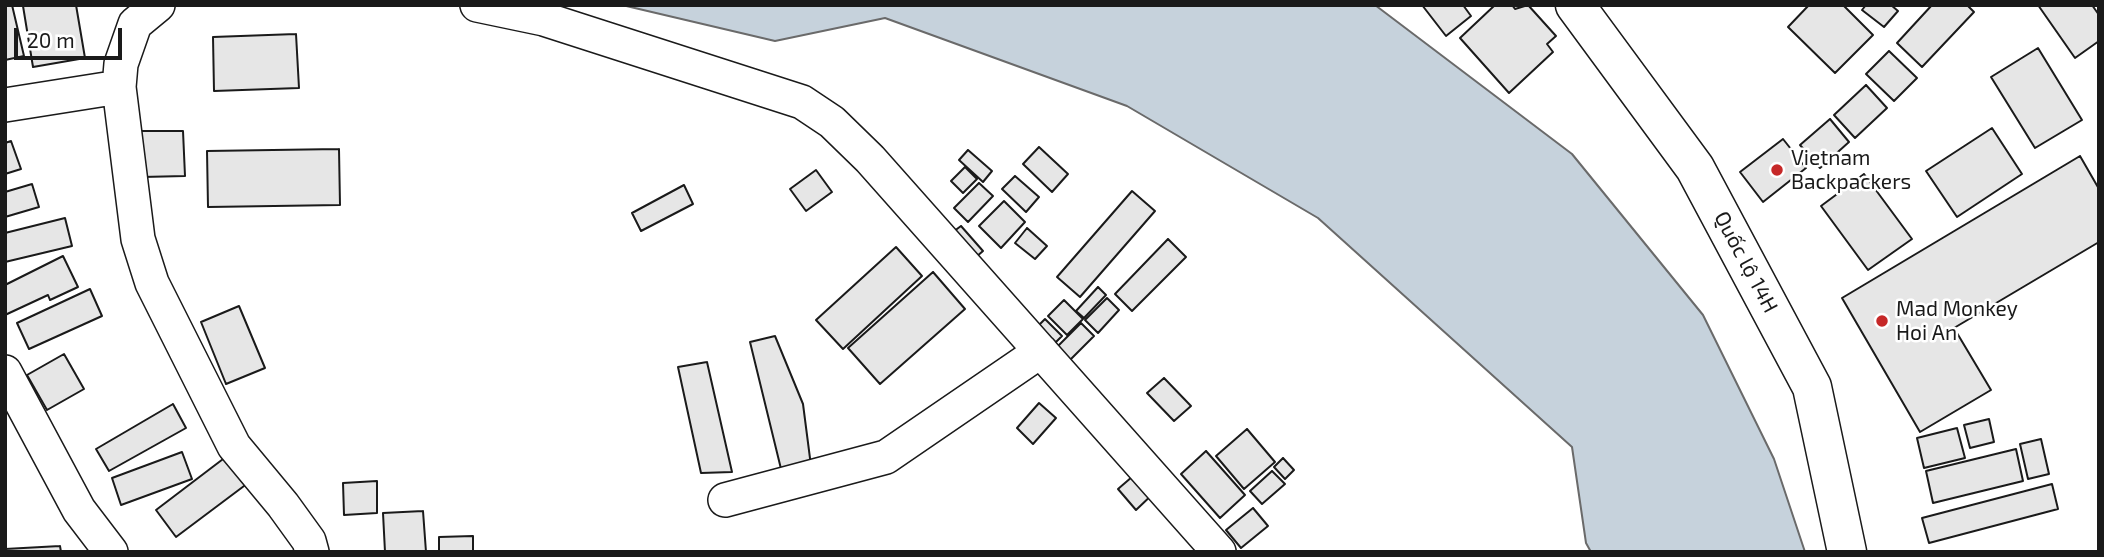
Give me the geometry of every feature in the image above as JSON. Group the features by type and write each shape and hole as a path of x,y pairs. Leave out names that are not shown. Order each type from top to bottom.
{"main road":[{"name":"Quốc lộ 14H","path":"1575,5 1695,168 1812,387 1847,552"}],"street":[{"path":"158,5 135,24 121,64 119,87 119,109 138,239 152,283 234,446 309,541 312,552"},
{"path":"477,5 544,19 802,102 832,122 870,159 1219,552"},
{"path":"5,105 119,87"},
{"path":"725,500 886,457 1041,351"},
{"path":"5,372 79,510 111,552"}],"shaded area":[{"path":"622,5 1375,5 1572,154 1703,315 1774,459 1805,552 1591,552 1586,543 1572,447 1318,218 1127,106 885,18 775,41"}],"building":[{"path":"5,5 12,5 24,56 5,60"},
{"path":"76,5 85,58 33,67 23,6"},
{"path":"1422,5 1463,5 1471,16 1446,36"},
{"path":"1495,5 1512,5 1515,9 1528,5 1556,36 1547,44 1553,52 1509,93 1460,38"},
{"path":"1809,5 1843,5 1873,35 1835,73 1788,27"},
{"path":"1866,5 1891,5 1898,11 1884,27 1862,10"},
{"path":"1932,5 1967,5 1974,12 1922,67 1897,43"},
{"path":"2038,5 2092,5 2099,15 2099,41 2075,58"},
{"path":"296,34 299,88 214,91 213,37"},
{"path":"2038,48 2082,120 2035,148 1991,77"},
{"path":"1889,51 1917,78 1894,101 1866,74"},
{"path":"1866,85 1887,108 1855,138 1834,115"},
{"path":"1830,119 1849,142 1820,168 1800,145"},
{"path":"1992,128 2022,174 1957,217 1926,171"},
{"path":"141,131 183,131 185,176 142,177"},
{"path":"1783,139 1806,168 1763,202 1740,172"},
{"path":"11,141 21,169 5,174 5,143"},
{"path":"1039,147 1068,174 1052,192 1023,164"},
{"path":"339,149 340,205 208,207 207,151"},
{"path":"968,150 992,171 983,182 959,160"},
{"path":"2080,156 2099,189 2099,242 1954,328 1991,390 1920,432 1842,298"},
{"path":"965,167 977,179 963,193 951,181"},
{"path":"816,170 832,192 806,211 790,189"},
{"path":"1864,174 1912,239 1868,270 1821,206"},
{"path":"1015,176 1039,197 1026,212 1002,189"},
{"path":"979,183 993,196 968,222 954,208"},
{"path":"32,184 39,207 5,217 5,192"},
{"path":"684,185 693,204 641,231 632,213"},
{"path":"1132,191 1155,211 1080,297 1057,277"},
{"path":"1004,201 1025,222 1001,248 979,226"},
{"path":"65,218 72,246 5,262 5,233"},
{"path":"961,226 983,251 969,263 946,237"},
{"path":"1027,228 1047,246 1035,259 1015,243"},
{"path":"1168,239 1186,257 1132,311 1115,294"},
{"path":"896,247 922,276 843,349 816,320"},
{"path":"63,256 78,287 50,300 48,295 5,315 5,285"},
{"path":"933,272 965,309 880,384 848,348"},
{"path":"1098,287 1106,295 1084,318 1076,311"},
{"path":"90,289 102,316 29,349 17,323"},
{"path":"1107,298 1119,310 1098,333 1085,320"},
{"path":"1064,300 1083,319 1067,335 1048,316"},
{"path":"239,306 265,368 226,384 201,322"},
{"path":"1045,319 1062,336 1051,347 1035,329"},
{"path":"1081,323 1094,336 1066,364 1053,351"},
{"path":"775,336 803,404 811,466 782,473 750,342"},
{"path":"64,354 84,389 47,410 27,375"},
{"path":"707,362 732,472 701,473 678,367"},
{"path":"1164,378 1191,406 1174,421 1147,393"},
{"path":"1039,403 1056,418 1033,444 1017,428"},
{"path":"173,404 186,428 109,471 96,449"},
{"path":"1989,419 1994,442 1970,448 1964,425"},
{"path":"1957,428 1965,458 1924,468 1917,438"},
{"path":"1247,429 1275,462 1244,489 1216,456"},
{"path":"2041,439 2049,474 2028,479 2020,444"},
{"path":"2016,449 2023,481 1933,503 1926,471"},
{"path":"1206,451 1245,495 1220,518 1181,474"},
{"path":"182,452 192,479 121,505 112,478"},
{"path":"227,456 248,483 176,537 156,510"},
{"path":"1283,458 1294,470 1285,479 1274,467"},
{"path":"1140,470 1157,490 1136,510 1118,489"},
{"path":"1272,471 1285,484 1262,504 1250,491"},
{"path":"377,481 377,513 344,515 343,483"},
{"path":"2052,484 2058,509 1929,543 1922,518"},
{"path":"1253,508 1268,526 1241,548 1226,530"},
{"path":"423,511 426,552 385,552 383,513"},
{"path":"473,536 473,552 439,552 439,537"},
{"path":"60,546 61,552 5,552 5,549"}],"place":[{"name":"Vietnam Backpackers","path":"1777,170"},
{"name":"Mad Monkey Hoi An","path":"1882,321"}]}
